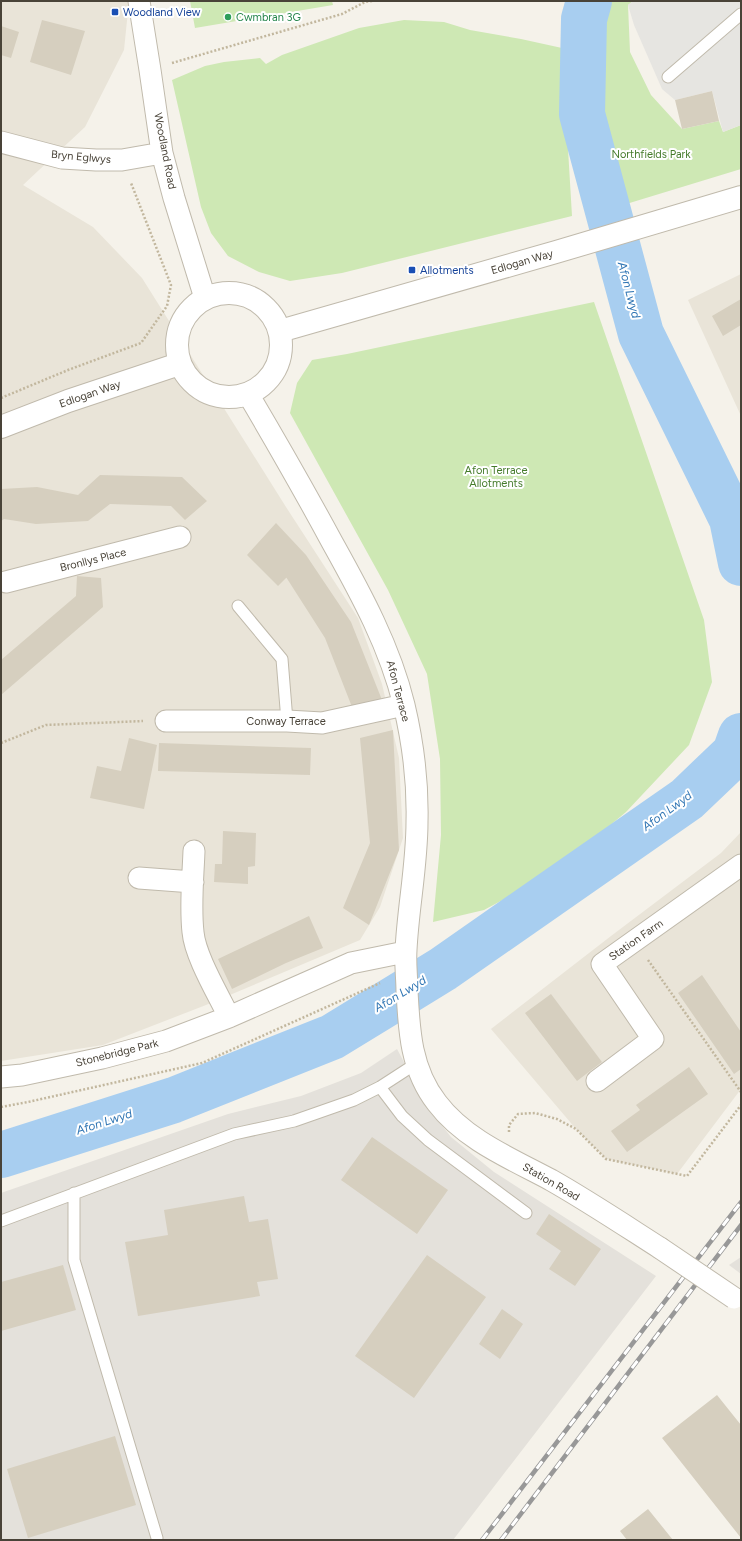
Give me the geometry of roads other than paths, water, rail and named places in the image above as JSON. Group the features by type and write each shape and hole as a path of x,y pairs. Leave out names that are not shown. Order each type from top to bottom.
{"street":[{"name":"Woodland Road","path":"138,1 162,153 174,198 205,298"},
{"name":"Bryn Eglwys","path":"1,142 62,158 122,160 162,153"},
{"name":"Edlogan Way","path":"280,331 741,197"},
{"path":"227,293 250,297 269,311 280,331 281,350 276,369 265,384 248,394 228,398 207,394 190,381 179,364 176,345 180,326 190,310 205,298 227,293"},
{"name":"Edlogan Way","path":"1,427 68,401 179,364"},
{"name":"Afon Terrace","path":"248,394 300,483 360,592 387,651 404,705 414,763 417,823 414,876 406,961 409,1022"},
{"name":"Bronllys Place","path":"3,582 180,538"},
{"name":"Conway Terrace","path":"166,721 287,721 322,723 404,705"},
{"path":"194,851 192,905 193,933 200,957 229,1017"},
{"name":"Station Farm","path":"597,1081 652,1040 602,964 741,865"},
{"path":"139,878 193,882"},
{"name":"Stonebridge Park","path":"1,1078 102,1058 166,1041 229,1017 351,963 406,961"},
{"name":"Station Road","path":"409,1022 411,1043 426,1086 437,1103 452,1120 480,1141 552,1181 660,1248 738,1300"}],"lane":[{"path":"668,77 741,14"},
{"path":"238,606 282,658 287,721"},
{"path":"1,1221 234,1134 302,1119 354,1100 380,1087 417,1063"},
{"path":"380,1087 402,1116 428,1140 526,1213"},
{"path":"74,1193 74,1260 157,1538"}],"waterway":[{"name":"Afon Lwyd","path":"589,1 584,19 582,114 641,334 732,519 741,563"},
{"name":"Afon Lwyd","path":"1,1155 174,1100 332,1037 443,969 687,799 735,753 741,736"}],"railway":[{"path":"482,1540 741,1202"},
{"path":"501,1540 741,1225"}],"place":[{"name":"Woodland View","path":"115,12"},
{"name":"Cwmbran 3G","path":"228,17"},
{"name":"Allotments","path":"412,270"}],"park label":[{"name":"Northfields Park","path":"651,154"},
{"name":"Afon Terrace Allotments","path":"496,476"}]}
